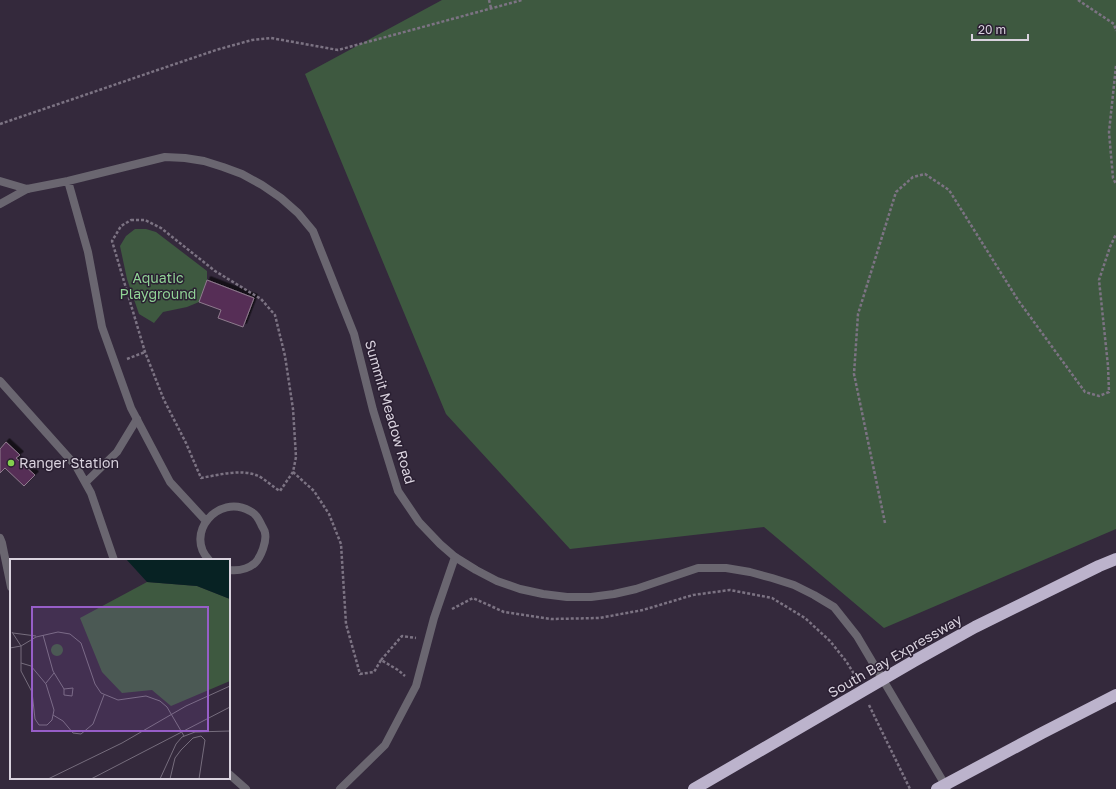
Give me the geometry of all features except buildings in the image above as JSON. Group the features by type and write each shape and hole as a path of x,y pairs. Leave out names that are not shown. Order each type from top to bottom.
{"highway":[{"name":"South Bay Expressway","path":"694,789 975,627 1116,559"},
{"path":"937,789 1116,695"}],"street":[{"name":"Summit Meadow Road","path":"27,189 68,182 165,157 204,161 242,174 268,189 298,213 313,231 354,334 373,410 398,491 419,522 440,544 455,557 476,570 512,586 543,594 567,597 591,597 621,593 636,590 698,568 726,568 772,578 814,595 834,607 857,636 947,789"},
{"path":"0,181 27,189"},
{"path":"68,182 88,252 102,327 131,408 170,482 206,521"},
{"path":"0,204 27,189"},
{"path":"0,382 76,466 91,493 114,559"},
{"path":"86,482 116,452 137,419"},
{"path":"208,559 201,545 201,532 206,521 218,510 233,506 248,510 257,516 265,533 265,547 255,563 242,570 230,570"},
{"path":"0,538 10,582"},
{"path":"340,789 385,745 416,686 434,618 455,557"},
{"path":"230,775 246,789"}],"path":[{"path":"489,0 491,8"},
{"path":"0,124 216,50 252,40 271,38 338,50 522,0"},
{"path":"1078,0 1114,24 1116,30"},
{"path":"1116,66 1109,132 1113,178 1116,184"},
{"path":"885,523 854,374 858,314 896,192 913,178 925,174 949,190 1018,300 1085,392 1099,396 1109,392 1108,366 1099,280 1116,234"},
{"path":"131,220 144,220 161,228 215,271 261,299 275,315 285,356 293,409 296,457 293,472 280,491 257,475 240,472 200,478 186,444 164,400 145,352 112,241 121,226 131,220"},
{"path":"116,364 145,352"},
{"path":"293,472 314,491 329,514 341,544 346,624 360,674 374,672 381,660 402,636 422,639"},
{"path":"434,618 473,598 504,612 551,619 599,618 643,610 693,595 730,590 772,598 805,618 830,640 846,661 856,678"},
{"path":"381,660 398,670 416,686"},
{"path":"868,704 910,789"}],"green space":[{"path":"442,0 1116,0 1116,529 884,628 764,527 570,549 446,414 305,74"},
{"name":"Aquatic Playground","path":"135,229 146,229 156,232 207,271 207,280 199,302 187,307 163,312 154,323 139,314 127,279 120,246 126,236"}],"place":[{"name":"Ranger Station","path":"11,463"}]}
